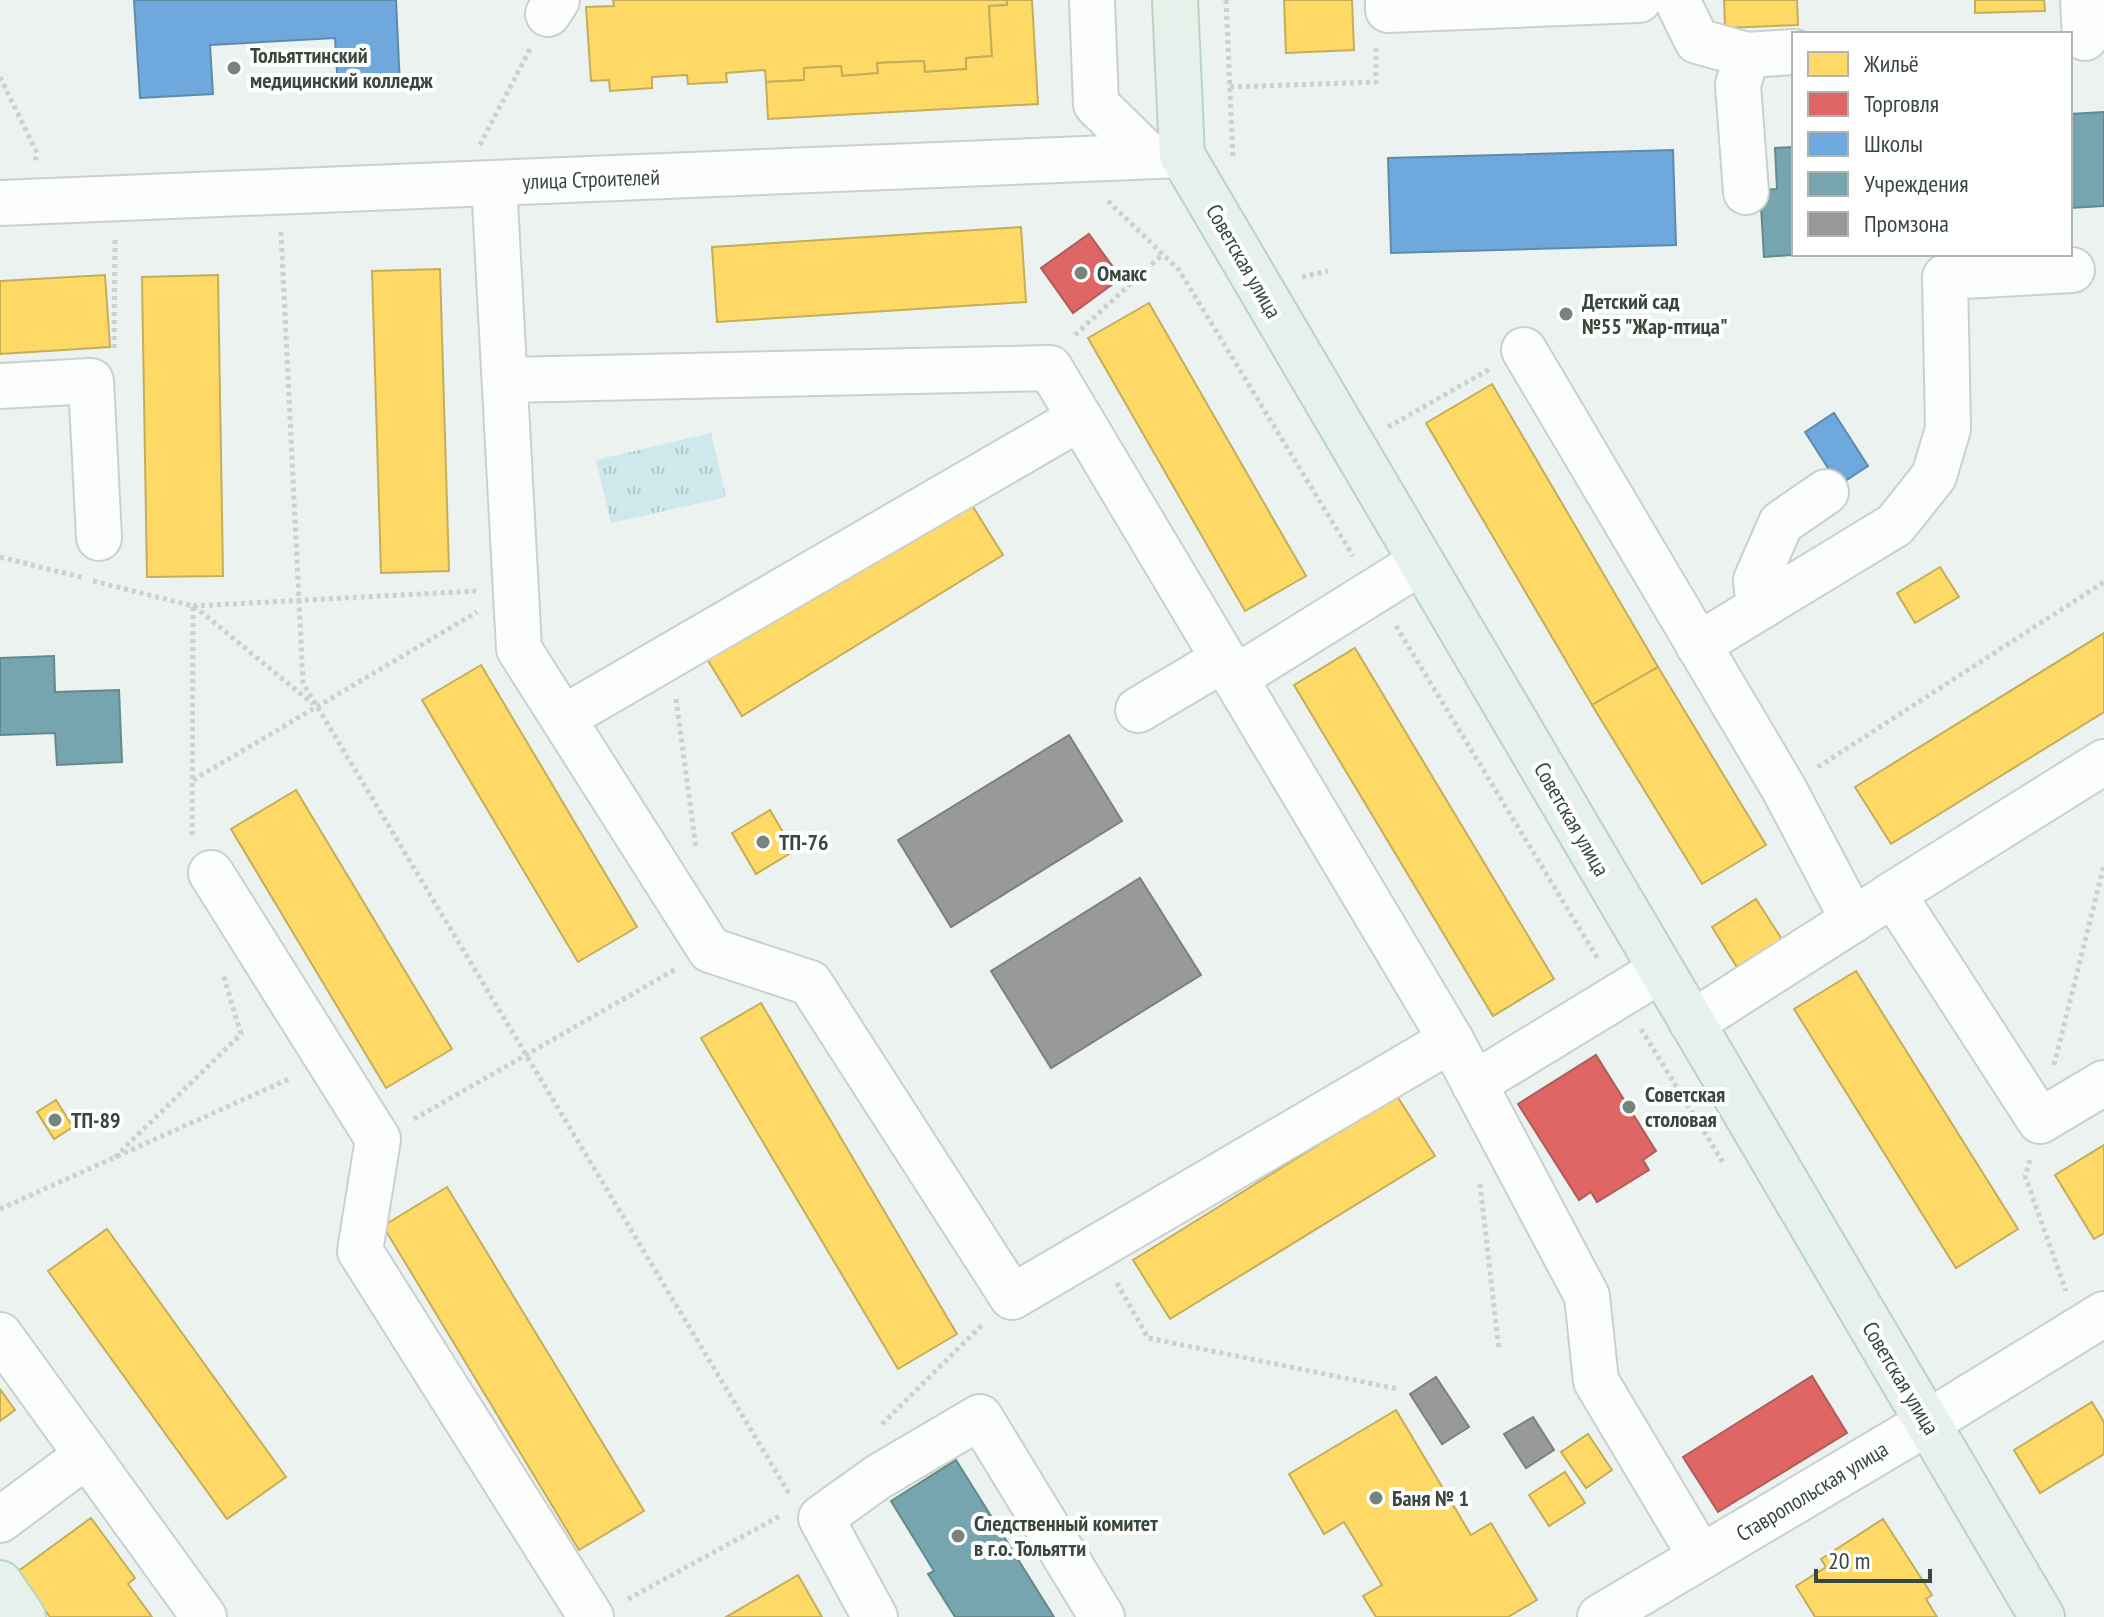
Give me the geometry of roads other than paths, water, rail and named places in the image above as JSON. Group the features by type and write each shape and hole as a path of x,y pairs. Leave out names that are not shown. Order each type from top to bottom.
{"main road":[{"name":"Советская улица","path":"1175,0 1166,156 1421,562 2042,1617"},
{"path":"0,1583 23,1617"}],"street":[{"path":"1092,0 1096,104 1166,156"},
{"path":"1388,5 1639,0"},
{"path":"1677,0 1697,41 1747,55 1792,52"},
{"path":"1746,192 1738,85 1747,55"},
{"name":"улица Строителей","path":"0,203 279,191 485,168 1166,156"},
{"path":"485,168 505,380 519,649 710,950 810,983 1012,1297 1451,1040"},
{"path":"1698,645 1895,525 1934,476 1948,429 1945,277 2072,270"},
{"path":"1524,350 1784,789 1853,920"},
{"path":"505,380 1050,368 1451,1040 1587,1296 1596,1381 1701,1557"},
{"path":"0,386 91,381 99,538"},
{"path":"563,718 1080,418"},
{"path":"1759,608 1756,580 1781,523 1826,492"},
{"path":"1138,710 1229,668 1374,591 1421,562"},
{"path":"1692,1023 2104,762"},
{"path":"201,857 378,1139 360,1251 606,1610"},
{"path":"1893,894 2040,1121 2104,1083"},
{"path":"1474,1084 1661,970"},
{"name":"Ставропольская улица","path":"1600,1617 2104,1314"},
{"path":"0,1335 204,1617"},
{"path":"875,1617 821,1518 878,1477 980,1417 1102,1617"},
{"path":"0,1520 87,1455"}],"place":[{"name":"Тольяттинский медицинский колледж","path":"234,68"},
{"name":"Омакс","path":"1081,273"},
{"name":"Детский сад №55 \"Жар-птица\"","path":"1566,314"},
{"name":"ТП-76","path":"763,842"},
{"name":"Советская столовая","path":"1629,1107"},
{"name":"ТП-89","path":"55,1120"},
{"name":"Баня № 1","path":"1376,1498"},
{"name":"Следственный комитет в г.о. Тольятти","path":"958,1536"}]}
